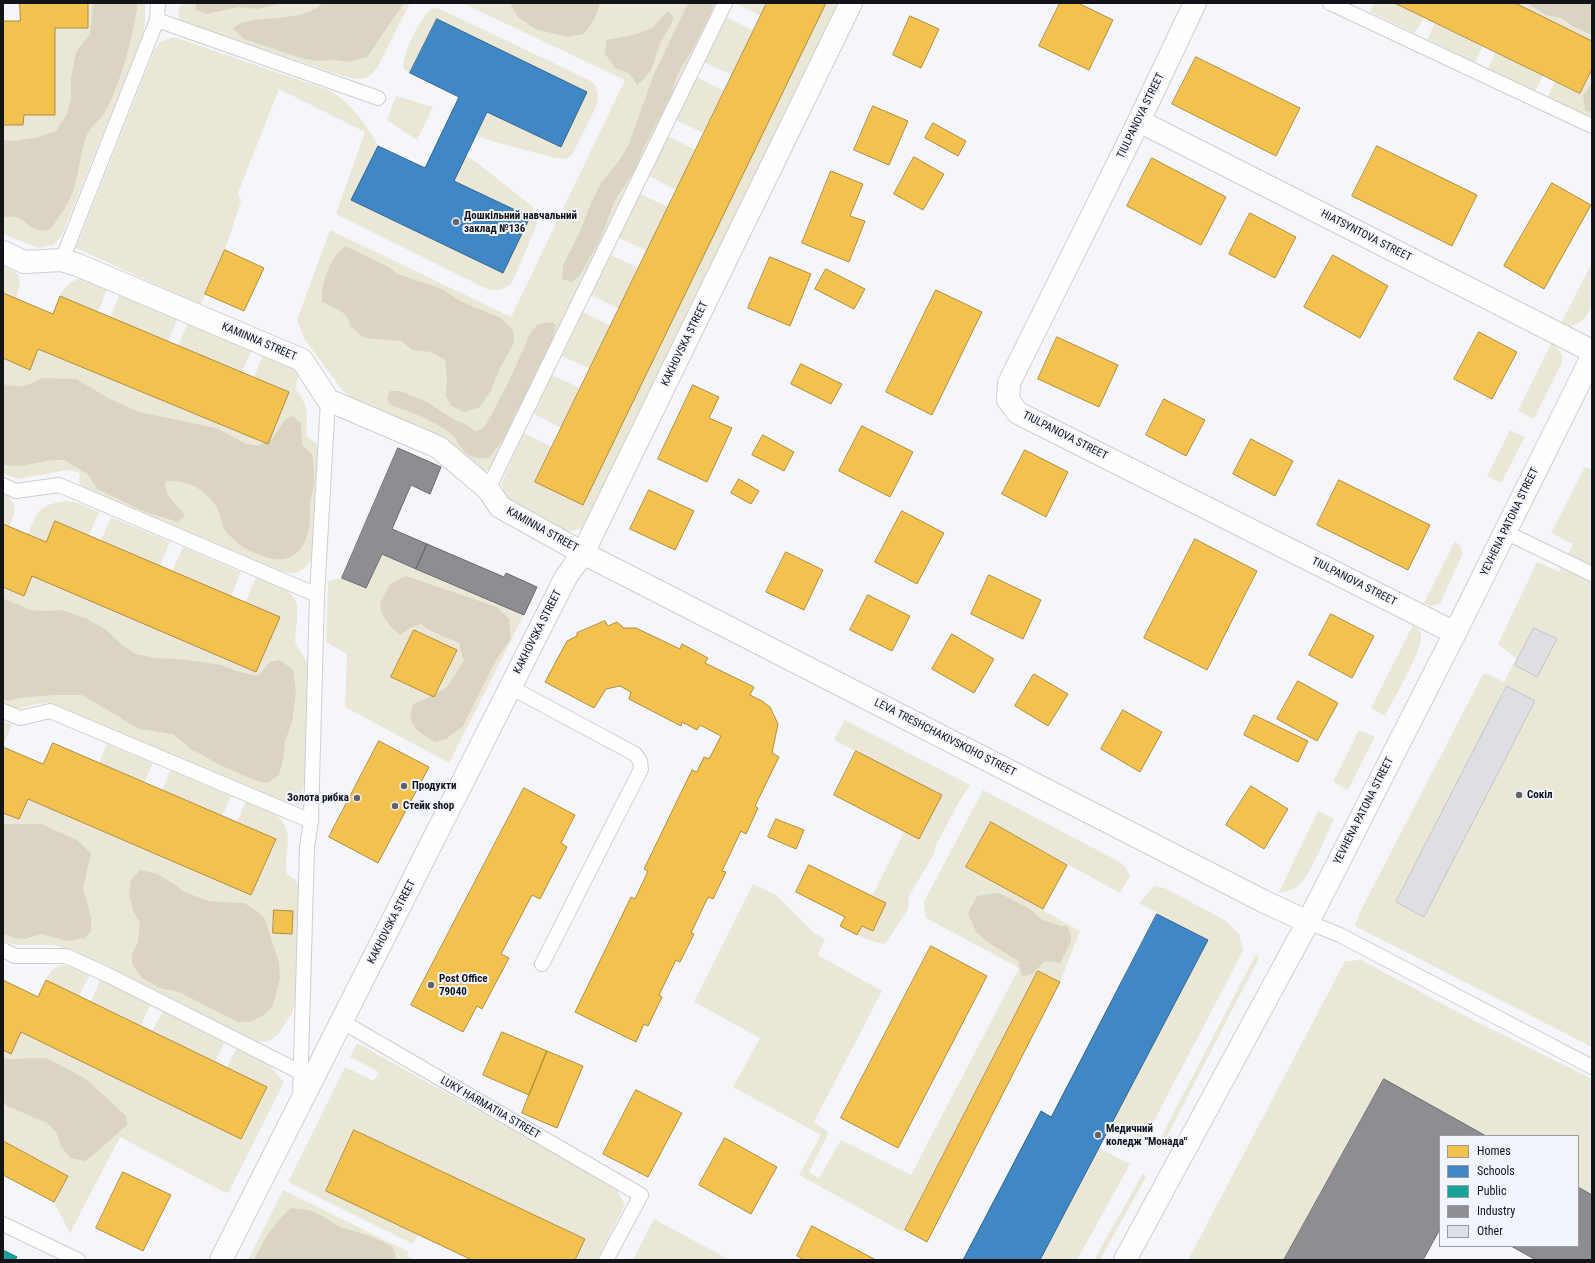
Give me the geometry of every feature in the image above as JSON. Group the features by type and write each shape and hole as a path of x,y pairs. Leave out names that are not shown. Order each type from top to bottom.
{"street":[{"name":"KAKHOVSKA STREET","path":"220,1260 566,577 583,553 851,3"},
{"name":"TIULPANOVA STREET","path":"1195,3 1139,121 1009,383 1008,400 1018,413 1455,633"},
{"name":"HIATSYNTOVA STREET","path":"1139,121 1592,351"},
{"name":"KAMINNA STREET","path":"3,252 24,262 62,260 78,265 302,360 328,400 438,447 488,489 500,507 583,553"},
{"name":"YEVHENA PATONA STREET","path":"1125,1260 1308,922 1506,532 1592,357"},
{"name":"LEVA TRESHCHAKIVSKOHO STREET","path":"583,553 1263,901 1308,922"}],"lane":[{"path":"62,260 158,20 158,3"},
{"path":"488,489 726,3"},
{"path":"1330,3 1592,126"},
{"path":"158,20 378,98"},
{"path":"300,1104 307,847 311,821 317,595 328,400"},
{"path":"3,486 16,491 58,485 317,595"},
{"path":"1506,532 1592,574"},
{"path":"510,687 636,754 640,761 641,770 542,964"},
{"path":"3,711 20,718 50,710 311,821"},
{"path":"1308,922 1347,938 1592,1067"},
{"path":"3,950 15,956 66,956 108,975 300,1072"},
{"name":"LUKY HARMATIIA STREET","path":"341,1021 641,1195 606,1260"},
{"path":"3,1224 78,1260"}],"shaded area":[{"path":"88,3 145,3 145,23 142,38 61,237 53,245 39,248 3,234 3,125 23,125 24,115 55,114 55,28 87,28"},
{"path":"93,3 138,3 130,44 117,85 104,114 86,137 75,186 68,202 51,228 40,230 31,227 19,218 3,217 3,140 15,141 39,137 56,131 67,114 71,99 71,78 76,52 90,34"},
{"path":"187,3 410,3 379,65 369,76 357,79 346,77 180,21 178,10 181,5"},
{"path":"196,3 281,3 258,9 238,7 207,14 195,10"},
{"path":"323,3 404,3 367,57 347,62 304,59 244,39 233,29 239,24 249,21 288,17 301,14 313,10"},
{"path":"462,3 718,3 494,465 487,471 477,472 443,440 353,399 343,391 305,340 297,320 330,230 511,317 625,80"},
{"path":"510,3 599,3 596,16 584,34 568,37 535,29 517,16"},
{"path":"688,3 714,3 712,11 691,52 678,73 670,98 643,149 635,170 615,200 600,240 580,275 572,282 562,279 563,266 581,229 591,203 601,183 618,162 629,144 654,74"},
{"path":"735,3 767,3 761,16"},
{"path":"826,3 842,3 590,521 584,527 575,530 565,530 554,527 506,497 501,484 524,433 552,447 535,482"},
{"path":"1374,3 1395,3 1424,17 1415,33 1370,12"},
{"path":"1515,3 1592,3 1592,41"},
{"path":"1527,3 1592,3 1592,35 1574,27 1562,18 1546,15"},
{"path":"438,8 593,82 598,94 596,107 572,155 565,159 555,158 488,140 476,135 487,112 561,147 587,92 437,19 410,73 404,69 405,56 408,48 426,13 431,9"},
{"path":"668,11 674,19 661,42 651,70 637,85 630,74 615,68 605,54 606,40 633,35 652,28"},
{"path":"726,17 754,31 732,75 704,62"},
{"path":"1435,23 1483,46 1475,63 1427,39"},
{"path":"174,37 331,91 339,96 358,115 378,146 352,200 503,273 530,217 454,181 466,155 532,206 537,216 537,224 513,281 502,289 489,290 336,214 365,132 279,89 238,193 241,201 225,250 201,305 76,248 154,51 160,42"},
{"path":"1495,52 1543,75 1535,92 1488,69"},
{"path":"1592,69 1592,119 1547,98 1555,81 1580,93"},
{"path":"697,77 724,91 703,133 676,120"},
{"path":"1592,83 1592,113 1585,110 1583,95"},
{"path":"396,96 433,107 417,140 387,120"},
{"path":"668,136 696,150 676,190 649,176"},
{"path":"640,194 668,207 647,251 619,238"},
{"path":"345,246 385,265 398,274 442,289 462,302 501,318 513,330 514,343 500,368 491,390 480,407 464,412 451,406 446,396 447,377 445,360 431,352 413,350 401,341 364,338 351,327 348,318 341,311 322,302 323,286 328,271 335,257"},
{"path":"611,255 638,268 619,309 591,295"},
{"path":"1592,263 1593,295 1590,309 1584,319 1576,325 1560,325"},
{"path":"3,266 17,274 19,278 20,281 16,299 3,293"},
{"path":"79,278 87,278 108,287 98,312 60,296 65,287"},
{"path":"120,294 178,318 168,341 110,317"},
{"path":"583,312 611,326 590,369 562,356"},
{"path":"188,322 252,349 242,372 178,346"},
{"path":"552,322 556,325 550,350 543,360 524,401 514,416 508,433 489,458 471,456 461,447 450,433 443,428 421,416 389,404 387,398 390,391 400,391 429,403 451,418 465,424 475,431 482,429 487,423 509,381 531,332 538,324"},
{"path":"1552,342 1562,355 1562,363 1534,419 1518,411"},
{"path":"38,349 268,444 289,392 254,377 264,352 301,371 296,386 306,408 306,436 316,443 319,451 313,557 308,564 298,572 292,573 281,571 83,487 79,482 80,475 78,472 66,470 19,479 3,474 3,358 30,369"},
{"path":"552,375 580,388 561,428 534,414"},
{"path":"41,378 76,379 110,399 139,412 216,428 247,444 258,446 272,439 285,420 292,416 301,423 302,445 312,454 314,473 314,485 310,503 310,521 305,540 301,548 296,554 282,559 273,559 248,550 236,542 227,533 222,525 215,504 199,489 185,483 166,481 167,491 171,500 185,515 178,522 145,512 97,489 88,474 64,460 53,460 20,466 3,465 3,384 23,386"},
{"path":"1510,430 1525,437 1501,483 1487,476"},
{"name":"Сокіл","path":"1585,467 1592,470 1592,1047 1355,926 1360,912 1482,676 1486,673 1504,682 1516,658 1498,644 1537,562 1559,572 1573,544 1551,533"},
{"path":"3,493 12,501 15,508 9,527 3,524"},
{"path":"66,501 75,502 99,512 89,535 56,521 46,542 28,534 34,519 41,510 50,504"},
{"path":"111,517 170,542 160,566 101,540"},
{"path":"1455,541 1460,546 1463,553 1440,604 1431,606 1424,603"},
{"path":"183,547 241,572 231,596 172,571"},
{"path":"382,554 524,615 449,763 345,707 347,654 326,642 328,581 342,578 366,588"},
{"path":"32,576 256,672 280,617 245,603 256,577 287,590 295,599 297,605 295,641 308,665 305,781 300,796 294,800 285,802 49,703 20,708 9,708 3,706 3,587 24,596"},
{"path":"406,576 497,607 509,619 511,638 496,660 463,726 446,739 436,742 423,735 415,728 410,718 413,704 430,697 447,687 464,661 459,643 431,631 421,624 410,628 400,635 391,627 382,614 380,604 390,584"},
{"path":"3,598 30,610 62,610 85,618 105,629 122,645 136,654 155,658 179,659 222,665 236,671 258,676 270,662 279,660 293,669 296,693 292,722 285,741 283,760 279,775 267,783 254,780 220,765 191,749 173,734 139,729 82,695 53,695 20,698 8,701 3,699"},
{"path":"1413,625 1421,634 1421,641 1413,662 1385,716 1371,708"},
{"path":"845,720 970,785 959,802 935,847 935,852 909,896 908,909 884,944 857,935 862,926 873,931 886,903 872,896 904,832 919,839 942,795 834,740"},
{"path":"3,721 12,725 3,745"},
{"path":"1359,730 1375,737 1348,790 1333,782"},
{"path":"107,744 153,763 144,783 99,763"},
{"path":"171,770 231,796 222,816 162,790"},
{"path":"983,790 1120,862 1127,869 1130,876 1120,893 991,822 966,867 1080,931 1060,982 1038,971 903,1232 799,1175 821,1135 733,1087 760,1038 694,1002 753,884 776,895 813,932 825,939 818,955 882,991 814,1122 827,1131 828,1135 809,1172 819,1178 841,1140 911,1175 1019,968 926,918 924,902"},
{"path":"28,799 251,895 276,840 237,823 246,801 268,810 280,818 287,831 287,874 296,880 300,892 296,992 293,1011 278,1035 270,1040 262,1042 252,1040 113,968 74,951 54,945 16,945 3,941 3,813 19,819"},
{"path":"1318,811 1334,819 1317,857 1309,872 1300,884 1294,889 1279,892"},
{"path":"3,824 41,824 77,840 91,853 83,889 91,917 91,931 85,938 68,941 41,934 25,939 15,938 3,934"},
{"path":"140,870 155,873 185,892 208,901 244,903 257,911 265,919 279,963 280,979 273,1005 263,1016 249,1022 238,1022 179,992 159,988 142,978 132,964 132,954 138,942 140,922 134,913 129,894 131,880"},
{"path":"1154,886 1165,888 1226,921 1239,934 1243,951 1144,1140 1112,1123 1208,940 1139,903"},
{"path":"999,893 1030,909 1042,920 1061,926 1067,926 1071,935 1071,941 1060,963 1045,961 1033,973 1022,977 1018,961 989,943 976,932 968,913 977,896"},
{"path":"1256,954 1259,958 1161,1148 1156,1147"},
{"path":"1361,960 1473,1020 1592,1079 1592,1195 1579,1188 1579,1135 1484,1135 1384,1080 1284,1260 1188,1260 1345,961"},
{"path":"62,965 77,968 90,974 79,996 46,980 52,970"},
{"path":"101,979 150,1005 141,1025 91,1001"},
{"path":"163,1011 224,1043 215,1062 152,1031"},
{"path":"21,1032 241,1139 266,1087 227,1067 236,1049 269,1065 284,1082 228,1193 120,1137 70,1233 54,1202 68,1175 3,1141 3,1050 11,1054"},
{"path":"357,1043 615,1187 625,1205 597,1260 575,1260 585,1239 354,1131 326,1191 418,1235 413,1244 288,1182 345,1067 374,1081 379,1072 350,1057"},
{"path":"47,1058 86,1079 126,1116 127,1125 85,1161 70,1158 61,1146 57,1133 47,1123 7,1106 3,1100 3,1059"},
{"path":"1099,1148 1130,1164 1077,1260 1040,1260"},
{"path":"1143,1173 1146,1177 1100,1260 1094,1260"},
{"path":"283,1190 409,1252 407,1256 414,1260 248,1260"},
{"path":"291,1208 309,1210 340,1227 370,1236 392,1246 397,1260 254,1260 270,1232"},
{"path":"654,1219 730,1260 633,1260"}],"building: Homes":[{"path":"20,3 88,3 88,28 55,28 55,115 24,115 23,125 3,125 3,21 20,21"},
{"path":"767,3 826,3 583,505 535,482"},
{"path":"1060,3 1078,3 1113,20 1089,70 1039,46"},
{"path":"1395,3 1515,3 1592,41 1592,69 1580,93"},
{"path":"910,16 939,29 921,68 893,55"},
{"path":"1196,57 1300,108 1276,156 1172,104"},
{"path":"873,106 908,121 889,165 854,150"},
{"path":"933,123 966,141 958,156 925,138"},
{"path":"1377,146 1477,195 1452,246 1352,196"},
{"path":"914,157 944,174 923,210 894,194"},
{"path":"1152,158 1226,197 1201,245 1127,206"},
{"path":"831,171 863,184 850,216 865,221 849,262 802,243"},
{"path":"1552,183 1591,205 1544,289 1504,266"},
{"path":"1250,213 1296,237 1275,278 1229,254"},
{"path":"225,250 264,268 244,311 205,294"},
{"path":"1333,255 1388,286 1360,338 1304,307"},
{"path":"770,257 811,274 790,326 748,308"},
{"path":"826,269 865,289 854,309 815,289"},
{"path":"936,290 982,312 932,415 886,392"},
{"path":"3,293 53,314 60,296 289,392 268,444 38,349 30,370 3,358"},
{"path":"1479,332 1517,352 1492,399 1454,379"},
{"path":"1057,337 1118,365 1099,407 1038,379"},
{"path":"801,364 842,384 831,404 791,384"},
{"path":"693,385 719,397 709,418 732,428 707,482 658,459"},
{"path":"1164,399 1205,420 1186,456 1146,435"},
{"path":"862,426 913,452 890,497 839,471"},
{"path":"763,435 794,452 784,471 752,455"},
{"path":"1251,439 1293,461 1275,496 1233,474"},
{"path":"1025,450 1068,472 1046,517 1002,494"},
{"path":"739,479 759,491 751,504 731,493"},
{"path":"1339,480 1430,525 1408,570 1317,525"},
{"path":"649,490 694,511 675,550 630,529"},
{"path":"902,511 944,533 917,584 875,562"},
{"path":"55,521 280,617 256,672 32,576 24,596 3,587 3,524 46,542"},
{"path":"1195,539 1257,571 1207,670 1144,638"},
{"path":"786,552 823,570 804,610 766,592"},
{"path":"989,575 1041,600 1023,639 971,614"},
{"path":"868,595 910,616 892,651 850,630"},
{"path":"1331,614 1374,636 1352,678 1309,655"},
{"path":"605,621 608,626 617,622 624,628 636,628 680,649 682,644 708,658 705,663 754,687 750,695 770,707 778,724 772,753 779,757 755,806 758,808 746,834 741,831 722,871 726,872 713,899 708,897 691,933 694,934 680,962 676,960 659,995 662,997 648,1026 644,1024 636,1042 575,1012 631,897 635,899 648,871 644,869 692,770 697,772 704,757 709,759 721,736 700,725 697,730 682,722 681,726 629,699 631,692 620,686 606,689 594,708 545,682 567,641 577,636 577,633"},
{"path":"414,630 457,650 434,697 391,677"},
{"path":"952,634 994,659 974,693 932,669"},
{"path":"1034,674 1068,694 1048,726 1015,706"},
{"path":"1298,681 1338,703 1317,741 1277,719"},
{"path":"1123,710 1162,732 1140,772 1101,749"},
{"path":"1254,715 1308,741 1298,762 1244,735"},
{"path":"379,741 429,767 378,863 329,837"},
{"path":"53,743 276,839 251,895 28,799 19,819 3,813 3,747 43,764"},
{"path":"856,751 942,795 919,839 834,795"},
{"path":"1251,786 1288,809 1264,849 1226,825"},
{"path":"524,788 575,815 561,843 567,847 540,899 532,895 501,954 509,958 482,1009 477,1006 463,1032 411,1005"},
{"path":"776,819 804,830 796,849 768,837"},
{"path":"991,822 1067,865 1043,909 966,867"},
{"path":"809,865 886,903 873,931 862,926 857,935 840,926 845,917 796,892"},
{"path":"274,910 293,911 292,934 273,933"},
{"path":"931,946 987,976 898,1148 841,1118"},
{"path":"1038,971 1060,982 927,1242 905,1230"},
{"path":"3,980 38,997 46,980 267,1087 241,1139 21,1032 11,1054 3,1050"},
{"path":"502,1032 547,1051 529,1095 483,1075"},
{"path":"547,1051 583,1066 557,1128 522,1113"},
{"path":"636,1090 682,1113 648,1177 603,1154"},
{"path":"354,1130 585,1239 575,1260 472,1260 326,1191"},
{"path":"725,1138 777,1167 751,1214 699,1185"},
{"path":"3,1141 68,1176 54,1202 3,1175"},
{"path":"123,1172 171,1195 143,1251 96,1228"},
{"path":"812,1226 876,1260 804,1260 797,1256"}],"building: Schools":[{"path":"437,19 587,92 561,147 487,112 454,181 530,217 503,273 351,200 378,146 425,168 459,97 410,73"},
{"path":"1157,914 1208,940 1040,1260 963,1260 1041,1111 1051,1117"}],"building: Public":[{"path":"3,1250 17,1257 15,1260 3,1260"}],"building: Industry":[{"path":"398,448 441,467 430,494 411,485 392,529 427,544 416,569 382,554 366,588 342,578"},
{"path":"427,544 504,577 506,573 537,587 524,615 416,569"},
{"path":"1384,1079 1484,1135 1439,1135 1439,1231 1423,1260 1284,1260"},
{"path":"1579,1188 1592,1195 1592,1260 1536,1260 1513,1247 1579,1247"}],"building: Other":[{"path":"1534,628 1557,639 1537,677 1515,665"},
{"path":"1507,686 1535,701 1424,917 1396,902"}],"place":[{"name":"Дошкільний навчальний заклад №136","path":"456,222"},
{"name":"Продукти","path":"404,786"},
{"name":"Сокіл","path":"1519,795"},
{"name":"Золота рибка","path":"357,798"},
{"name":"Стейк shop","path":"395,806"},
{"name":"Post Office 79040","path":"431,985"},
{"name":"Медичний коледж \"Монада\"","path":"1098,1135"}]}
